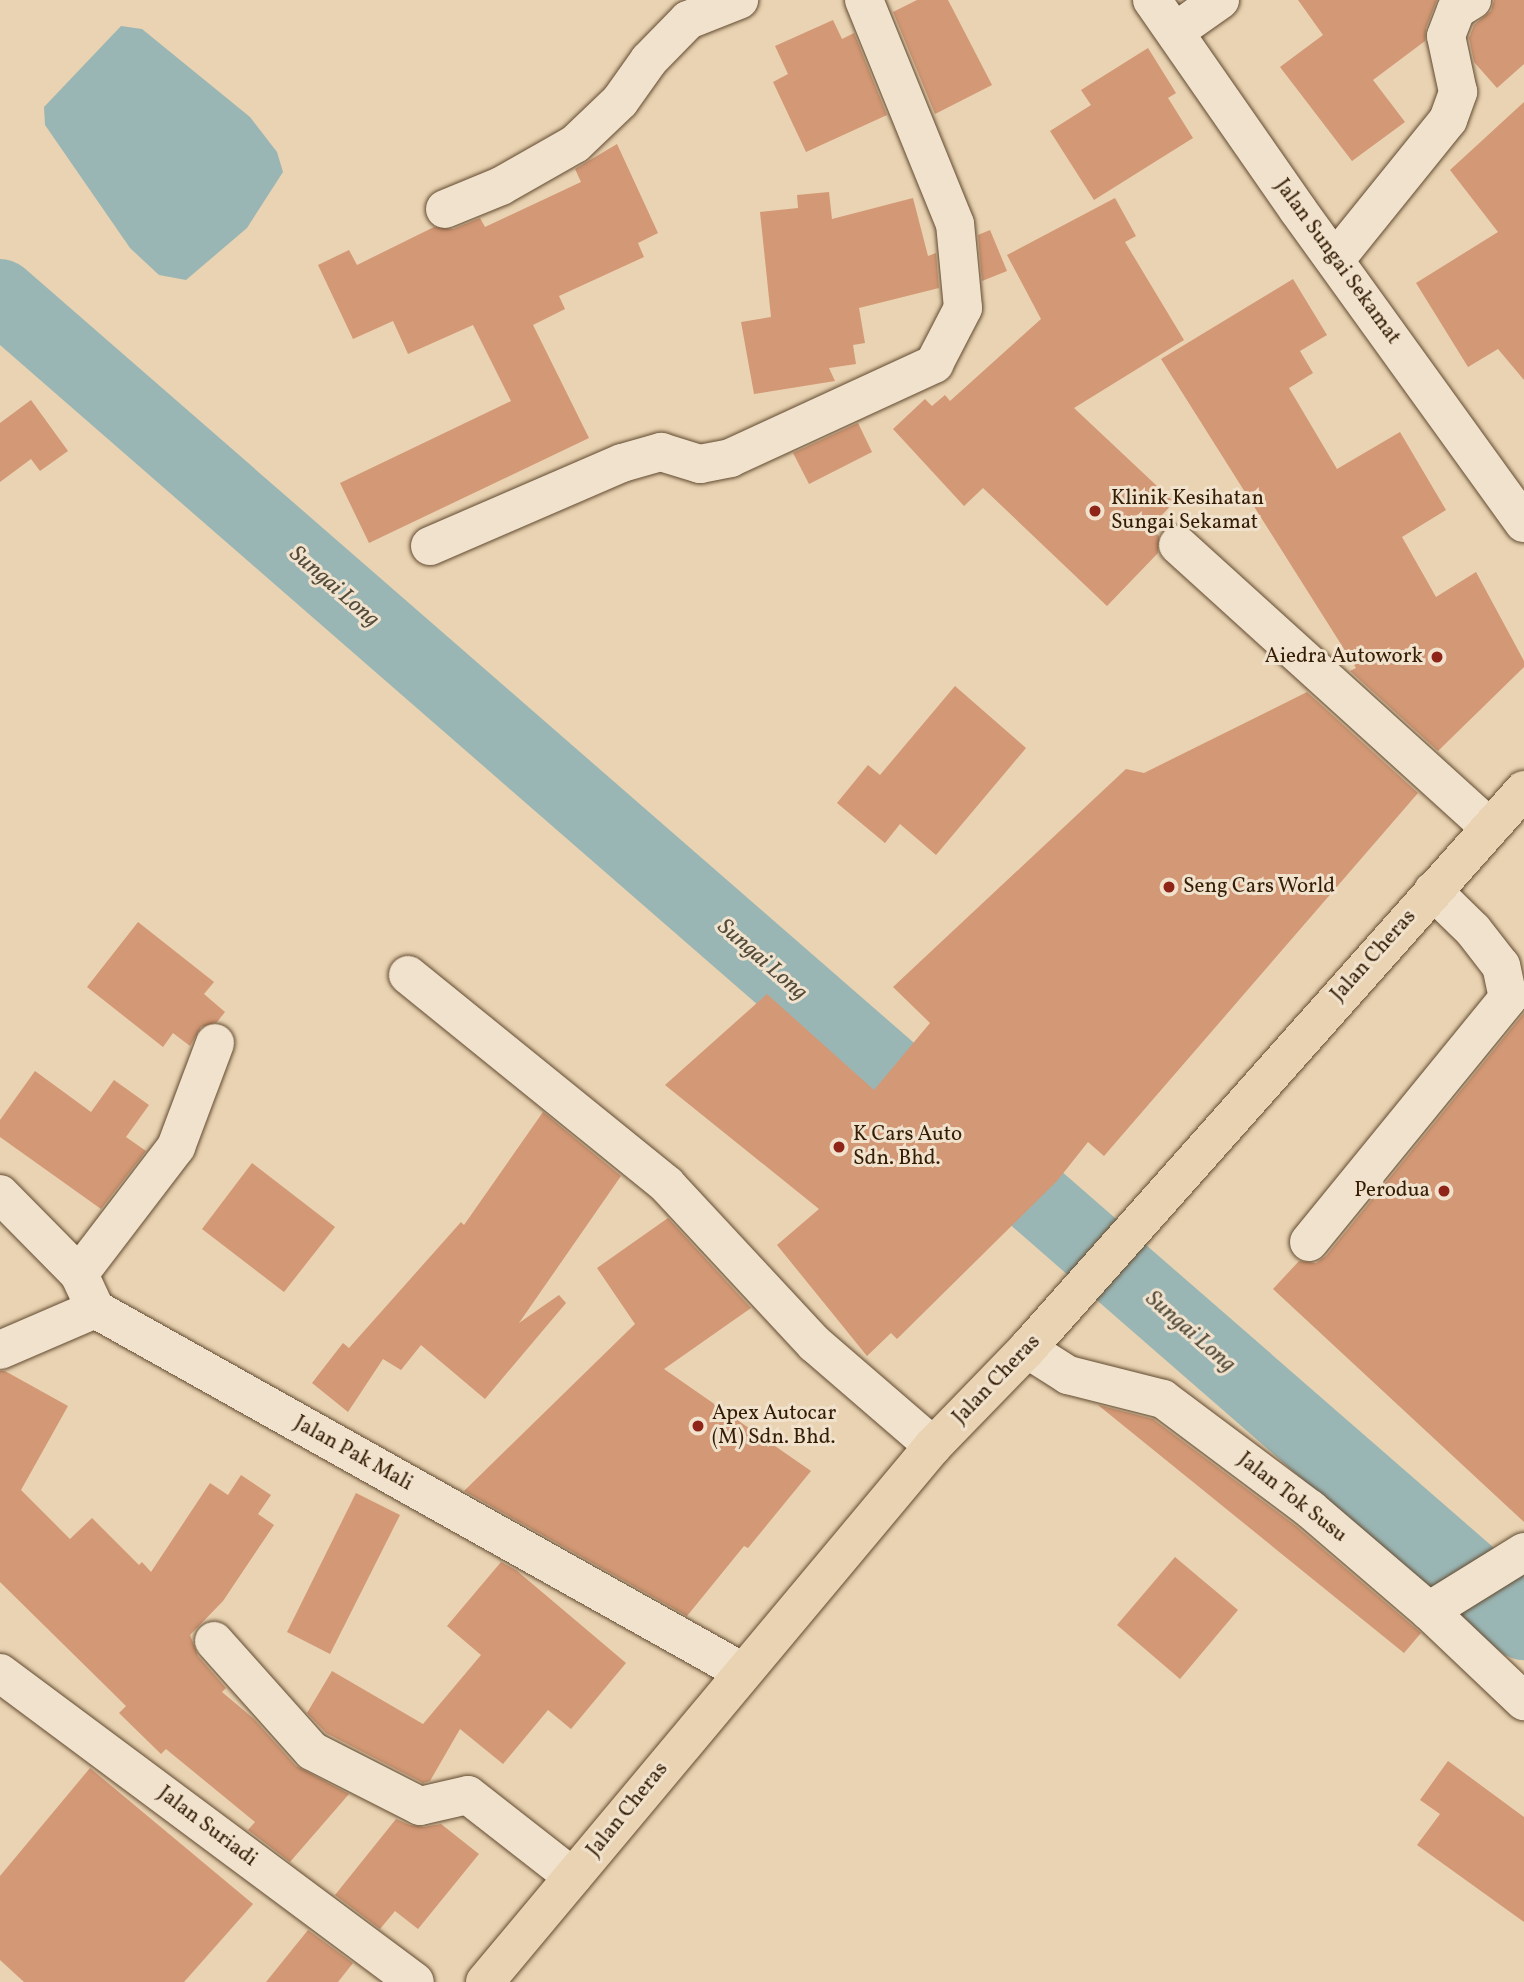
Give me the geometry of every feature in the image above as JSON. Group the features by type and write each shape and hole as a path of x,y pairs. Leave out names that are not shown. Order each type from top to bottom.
{"main road":[{"name":"Jalan Cheras","path":"485,1982 933,1446 1027,1349 1524,790"}],"street":[{"path":"445,209 501,186 575,144 620,101 649,60 688,20 739,0"},
{"path":"430,546 622,463 661,452 700,464 730,458 934,365 964,308 955,224 864,0"},
{"name":"Jalan Sungai Sekamat","path":"1152,0 1524,523"},
{"path":"1176,32 1220,0"},
{"path":"1335,260 1448,120 1458,92 1446,36 1456,10 1472,0"},
{"path":"1178,545 1490,828"},
{"path":"1309,1241 1508,998 1501,966 1473,930 1433,891"},
{"path":"408,975 667,1185 816,1343 933,1446"},
{"path":"79,1274 176,1147 215,1043"},
{"path":"0,1194 79,1274 95,1309 0,1350"},
{"name":"Jalan Pak Mali","path":"95,1309 743,1672"},
{"name":"Jalan Tok Susu","path":"1027,1349 1068,1376 1163,1399 1440,1604 1524,1701"},
{"path":"1440,1604 1524,1552"},
{"path":"214,1641 312,1751 420,1806 468,1796 573,1877"},
{"name":"Jalan Suriadi","path":"0,1673 415,1982"}],"water":[{"path":"121,26 142,29 250,117 277,152 283,172 247,228 186,280 159,275 130,248 45,125 44,107"}],"building":[{"path":"917,0 948,0 992,85 935,114 893,12"},
{"path":"1298,0 1437,0 1426,28 1425,41 1373,80 1405,122 1352,161 1280,67 1323,35"},
{"path":"1494,0 1524,0 1524,64 1497,88 1474,62 1469,38 1474,25 1491,11"},
{"path":"833,20 842,39 854,33 887,115 806,152 773,82 788,74 775,46"},
{"path":"1148,48 1176,93 1168,98 1193,138 1094,200 1050,131 1091,105 1081,90"},
{"path":"1524,102 1524,380 1498,349 1468,367 1416,283 1498,232 1450,170"},
{"path":"617,144 658,233 638,243 644,257 559,296 565,309 533,325 589,438 369,543 340,483 511,401 473,325 408,354 393,321 353,339 318,265 349,250 357,265 434,227 453,229 480,218 485,227 581,182 575,169"},
{"path":"829,192 832,219 913,198 928,256 936,253 939,288 859,308 865,343 853,345 856,364 829,368 835,381 754,394 741,322 771,317 760,212 798,208 797,195"},
{"path":"1115,198 1136,236 1125,242 1184,340 1074,408 1174,502 1150,528 1159,536 1158,553 1107,606 983,488 964,506 893,429 925,399 932,406 945,395 950,401 1041,319 1007,255"},
{"path":"990,230 1007,271 982,281 978,235"},
{"path":"1293,279 1327,335 1300,351 1313,373 1289,388 1337,469 1400,432 1446,510 1402,537 1436,597 1476,572 1524,661 1524,667 1438,751 1350,671 1356,668 1161,359"},
{"path":"31,400 68,451 40,471 31,459 0,482 0,423"},
{"path":"858,423 872,452 809,484 793,453"},
{"path":"955,686 1026,748 936,855 900,824 885,843 837,803 868,765 880,775"},
{"name":"Seng Cars World","path":"1307,692 1418,793 1104,1156 1088,1142 1057,1181 897,1339 891,1333 867,1356 777,1245 819,1209 665,1085 767,994 874,1090 930,1023 893,987 1126,769 1144,773"},
{"path":"138,922 214,982 204,994 225,1012 217,1022 201,1027 190,1046 173,1033 163,1047 87,987"},
{"name":"Perodua","path":"1524,1013 1524,1522 1273,1289 1299,1261 1316,1263 1326,1256"},
{"path":"35,1071 91,1112 114,1080 149,1105 126,1137 146,1151 101,1209 0,1137 0,1120"},
{"path":"543,1112 621,1176 519,1323 559,1295 566,1303 485,1399 421,1345 401,1370 383,1359 348,1412 312,1383 343,1343 349,1348 461,1222 464,1225"},
{"path":"252,1163 335,1227 284,1292 202,1229"},
{"path":"668,1218 751,1308 664,1369 811,1471 748,1548 744,1546 687,1616 464,1491 635,1324 597,1268"},
{"path":"0,1371 5,1371 68,1406 21,1490 70,1539 92,1518 139,1565 142,1562 151,1572 210,1483 228,1495 241,1475 271,1495 258,1514 274,1525 223,1601 190,1635 198,1656 226,1688 222,1692 254,1719 296,1766 349,1794 290,1862 248,1830 255,1822 166,1749 161,1754 119,1713 126,1706 0,1582"},
{"path":"1098,1405 1153,1419 1296,1526 1421,1633 1404,1653"},
{"path":"356,1493 400,1515 330,1654 287,1632"},
{"path":"1175,1557 1238,1610 1180,1679 1117,1625"},
{"path":"501,1562 516,1570 626,1663 571,1729 548,1710 503,1764 460,1729 430,1781 423,1783 326,1733 307,1713 332,1671 423,1724 481,1655 447,1626"},
{"path":"1448,1761 1524,1817 1524,1922 1417,1845 1440,1814 1420,1800"},
{"path":"90,1768 253,1904 184,1982 24,1982 0,1960 0,1876"},
{"path":"396,1819 424,1827 441,1824 479,1854 418,1929 395,1911 380,1929 335,1895"},
{"path":"308,1930 353,1963 338,1982 266,1982"}],"waterway":[{"name":"Sungai Long","path":"0,296 1524,1623"}],"place":[{"name":"Klinik Kesihatan Sungai Sekamat","path":"1095,511"},
{"name":"Aiedra Autowork","path":"1437,657"},
{"name":"Seng Cars World","path":"1169,887"},
{"name":"K Cars Auto Sdn. Bhd.","path":"839,1147"},
{"name":"Perodua","path":"1444,1191"},
{"name":"Apex Autocar (M) Sdn. Bhd.","path":"698,1426"}]}
